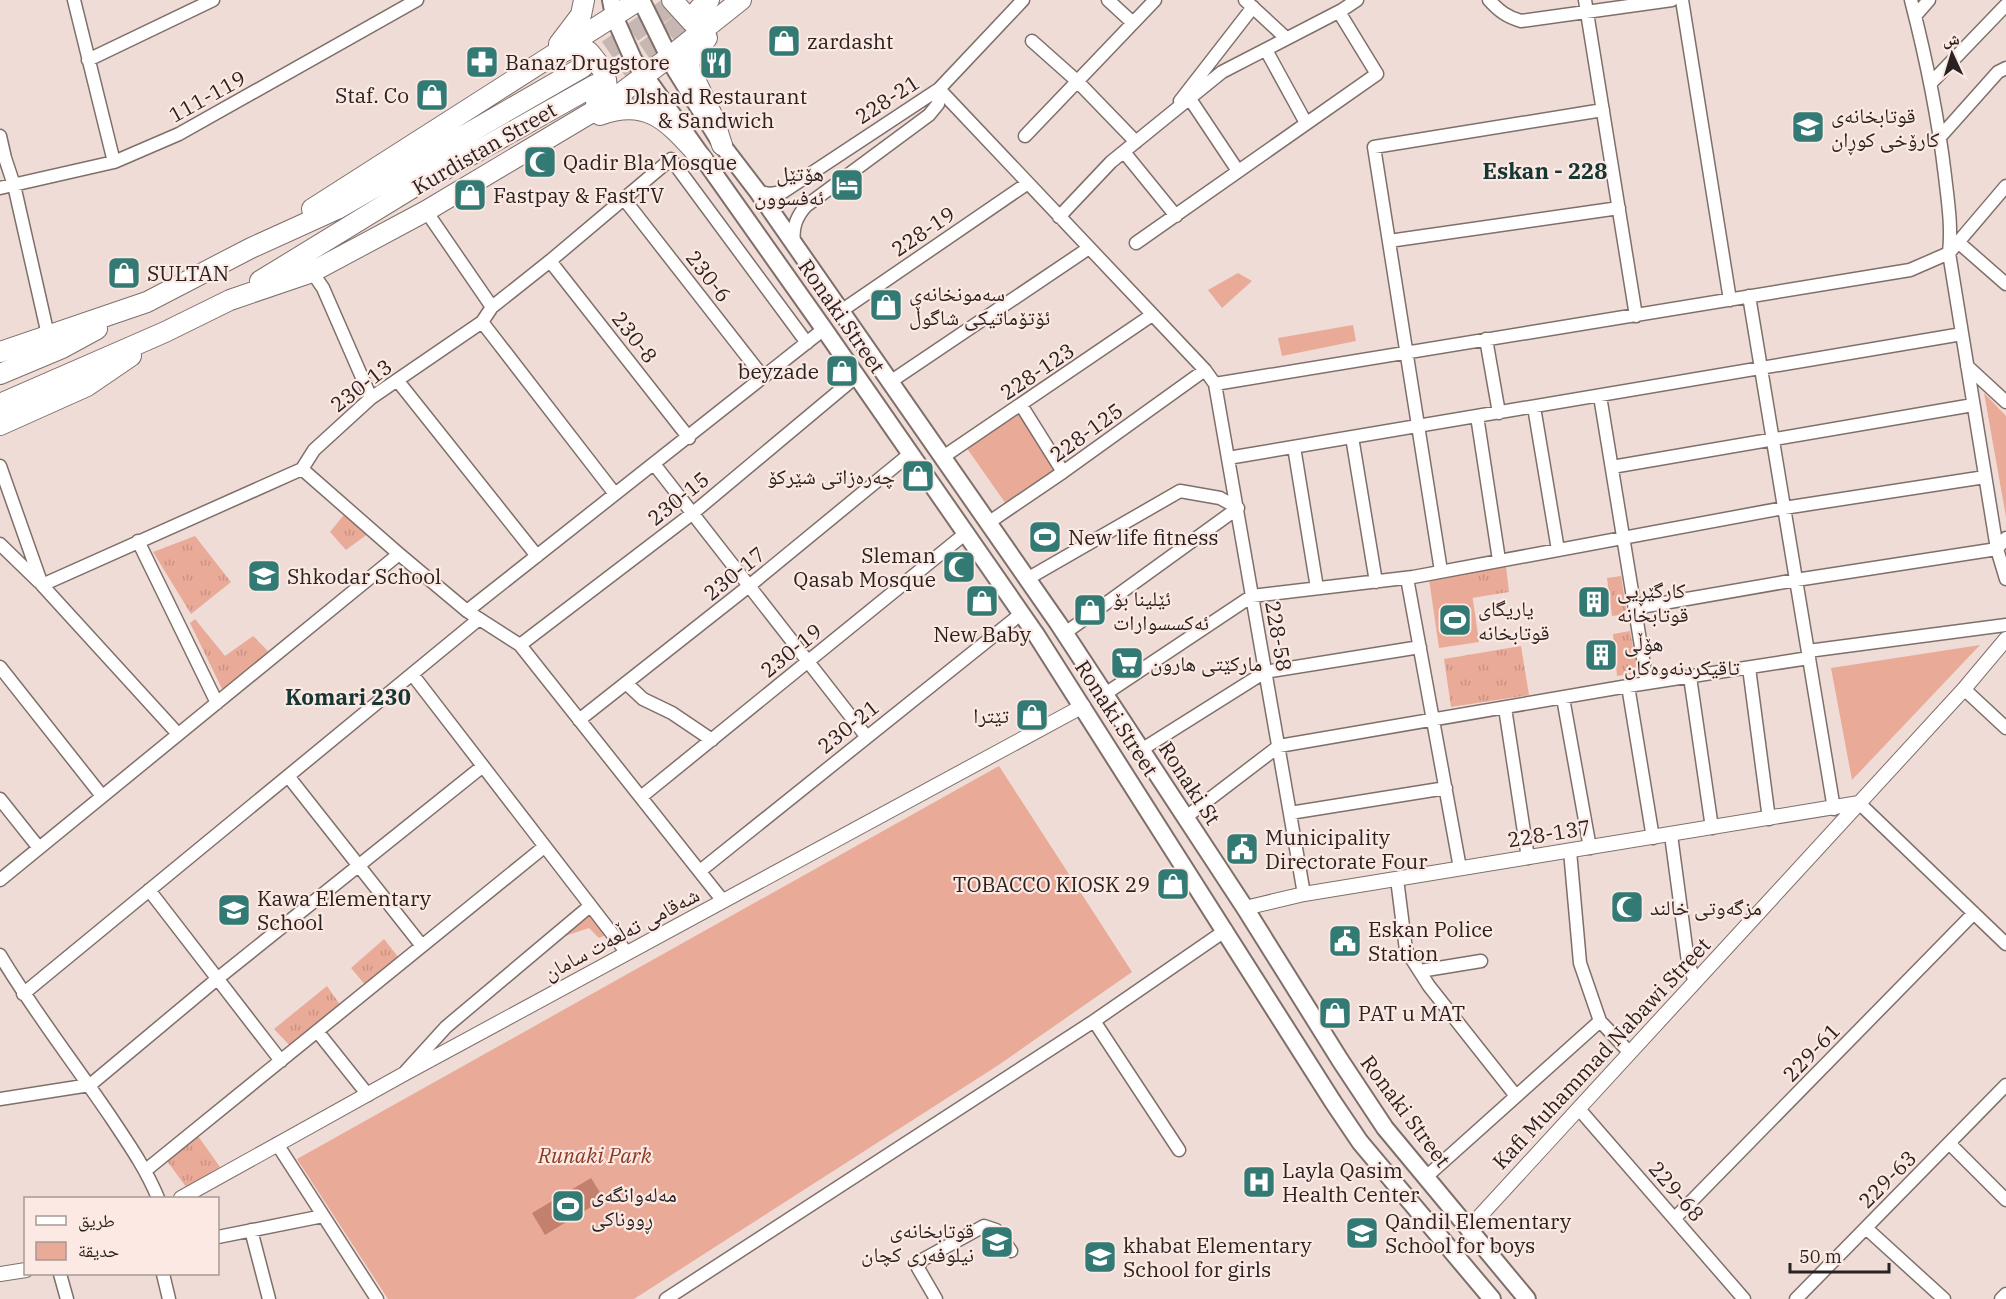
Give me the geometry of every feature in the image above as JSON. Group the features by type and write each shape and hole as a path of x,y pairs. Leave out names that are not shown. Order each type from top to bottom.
{"highway":[{"path":"542,61 576,24 581,15 584,0"},
{"name":"Kurdistan Street","path":"252,248 542,61 612,8 640,0"},
{"path":"672,0 691,22 697,24 704,23 741,0"},
{"path":"722,145 713,117 692,75 690,62 700,45 741,0"},
{"name":"Kurdistan Street","path":"230,300 312,272 426,211 539,145 609,102 741,0"},
{"path":"539,145 601,98 608,84 605,73 584,48 571,49 542,61"},
{"name":"Kurdistan Street","path":"0,374 62,348 252,248 337,209 583,67"},
{"name":"Kurdistan Street","path":"0,404 165,332 230,300 411,188 595,85"},
{"path":"561,131 612,110 625,107 637,108 659,118 673,128 703,160"},
{"name":"Kurdistan Street","path":"0,352 147,302"},
{"name":"Kurdistan Street","path":"0,425 87,386 165,332"}],"main road":[{"name":"Ronaki Street","path":"640,0 655,26 668,58 722,145 794,243 1061,628"},
{"name":"Ronaki Street","path":"612,8 626,46 644,75 1038,636 1360,1142 1492,1299"},
{"path":"1038,636 1061,628"},
{"name":"Ronaki St","path":"1061,628 1245,908"},
{"name":"Ronaki Street","path":"1245,908 1385,1128 1527,1299"},
{"path":"1316,1076 1340,1060"}],"street":[{"path":"74,0 114,162"},
{"path":"88,60 213,0"},
{"name":"111-119","path":"0,188 114,162 178,134 417,0"},
{"path":"1023,0 939,89 1215,384 1910,270 1949,253 2006,186"},
{"path":"1108,0 1133,23"},
{"path":"1025,136 1155,0"},
{"path":"1489,0 1509,18 1521,21 1586,6 1672,0"},
{"path":"1682,0 1730,300"},
{"path":"1911,0 1931,83 1940,137 1952,233 1949,253 1997,549 2006,579"},
{"path":"1915,16 1929,0"},
{"path":"1059,217 1111,162 1222,72 1339,12 1355,1"},
{"path":"1170,115 1249,3 1286,38"},
{"path":"1931,83 2006,5"},
{"path":"1586,6 1636,316"},
{"path":"1136,243 1377,74 1339,12"},
{"path":"1032,41 1077,81 1136,142"},
{"path":"1266,50 1306,123"},
{"path":"1940,137 1998,72 2006,68"},
{"name":"228-21","path":"758,192 774,194 783,192 939,89"},
{"name":"228-21","path":"794,243 794,226 797,217 806,206 929,115 938,104 939,89"},
{"path":"1190,99 1239,171"},
{"path":"1441,571 1374,147 1603,110"},
{"path":"0,136 15,185 48,335"},
{"path":"1124,152 1176,216"},
{"name":"230-13","path":"302,469 314,450 371,398 482,322 492,307 671,159 807,343"},
{"name":"228-19","path":"841,311 1028,183"},
{"name":"230-6","path":"624,199 763,377"},
{"path":"1389,241 1618,208"},
{"path":"426,211 492,307"},
{"path":"1959,242 2006,284"},
{"path":"890,382 1089,248"},
{"name":"230-8","path":"550,261 689,438"},
{"path":"312,272 323,288 371,398"},
{"path":"1749,296 1834,809"},
{"name":"228-123","path":"943,457 1152,315"},
{"path":"482,322 615,494"},
{"path":"467,611 689,438 824,329"},
{"path":"1228,458 1962,334"},
{"path":"1486,339 1499,412"},
{"path":"1967,366 2006,402"},
{"name":"228-125","path":"988,523 1063,472 1202,368"},
{"name":"230-15","path":"520,645 693,513 857,376"},
{"path":"397,380 537,556"},
{"name":"228-58","path":"1215,384 1304,894"},
{"path":"1600,396 1647,683"},
{"path":"1021,405 1063,472"},
{"path":"1612,467 1973,405"},
{"path":"1533,406 1558,550"},
{"path":"1477,416 1499,560"},
{"path":"1352,437 1376,582"},
{"path":"1294,447 1317,588"},
{"name":"230-17","path":"579,720 749,586 910,453"},
{"path":"654,464 866,736"},
{"path":"0,466 42,585"},
{"path":"42,585 302,469 467,611 520,645 723,901"},
{"path":"1105,694 1252,597 1407,578 1624,539 1784,507 1985,477"},
{"path":"1027,579 1180,491 1220,498 1238,508 1084,621 1061,628"},
{"name":"230-19","path":"641,797 966,533"},
{"path":"1635,608 1997,549 2006,538"},
{"path":"138,541 217,703"},
{"path":"0,544 42,585 178,734"},
{"path":"0,880 399,554"},
{"path":"1407,578 1460,868"},
{"name":"230-21","path":"700,871 1022,613"},
{"path":"23,994 479,619"},
{"path":"1186,817 1279,747 1628,686 1749,668 1808,654 2006,625"},
{"name":"Kafi Muhammad Nabawi Street","path":"1468,1229 1964,689 2006,639"},
{"path":"1142,750 1265,672 1420,647"},
{"path":"0,667 102,796"},
{"path":"1749,668 1769,819"},
{"path":"412,674 627,953"},
{"path":"1690,677 1712,828"},
{"path":"627,684 643,699 672,713 712,740"},
{"path":"1628,686 1653,838"},
{"path":"1964,689 2006,728"},
{"path":"1563,698 1590,848"},
{"name":"شەقامی تەڵعەت سامان","path":"183,1197 404,1074 1083,706"},
{"path":"1505,708 1528,858"},
{"path":"0,1099 90,1085 217,979 483,766"},
{"path":"288,776 422,946"},
{"path":"1290,813 1446,788"},
{"path":"0,798 39,848"},
{"path":"1859,803 2006,944"},
{"name":"228-137","path":"1245,908 1304,894 1834,809 1859,803"},
{"path":"1671,835 1689,962 1695,982"},
{"path":"146,1170 544,847"},
{"path":"1570,851 1580,963 1600,1021 1630,1053"},
{"path":"1397,879 1406,950 1429,986 1516,1096"},
{"path":"149,890 281,1061"},
{"path":"404,1074 446,1027 590,906"},
{"name":"229-61","path":"1675,1218 1974,913"},
{"path":"674,1297 1094,1021 1226,930"},
{"path":"0,955 23,994 90,1085 146,1170 158,1197"},
{"path":"1420,971 1481,961"},
{"path":"1094,1021 1179,1149"},
{"path":"1426,1177 1600,1021"},
{"path":"317,1031 368,1095"},
{"name":"229-63","path":"1796,1299 2006,1085"},
{"name":"229-68","path":"1579,1109 1744,1299"},
{"path":"1949,1143 2006,1200"},
{"path":"276,1144 377,1299"},
{"path":"219,1237 323,1216"},
{"path":"936,1299 918,1268 922,1260 984,1226 996,1230 1011,1251"},
{"path":"1866,1228 1944,1299"},
{"path":"251,1230 269,1299"},
{"path":"0,1274 24,1270"},
{"path":"60,1275 67,1299"},
{"path":"163,1275 169,1299"},
{"path":"2001,1299 2006,1294"}],"green space":[{"path":"1238,273 1252,281 1222,308 1208,290"},
{"path":"1353,325 1356,341 1282,356 1278,338"},
{"path":"1984,393 2006,416 2006,517"},
{"path":"1022,412 1060,471 1006,504 966,447"},
{"path":"347,511 369,533 346,550 330,532"},
{"path":"195,536 231,582 191,614 153,552"},
{"path":"1506,566 1509,592 1472,598 1469,572"},
{"name":"یاریگای قوتابخانە","path":"1469,572 1479,642 1439,648 1429,579"},
{"path":"1621,576 1627,614 1612,616 1607,578"},
{"path":"195,619 225,656 253,636 268,651 223,691 190,623"},
{"path":"1630,631 1638,673 1617,676 1613,634"},
{"path":"1980,645 1852,780 1831,668"},
{"path":"1521,646 1529,695 1451,707 1444,659"},
{"name":"Runaki Park","path":"999,766 1132,972 997,1066 634,1299 388,1299 297,1159"},
{"path":"588,915 606,935 599,938 589,928 562,937"},
{"path":"384,939 399,958 367,987 351,968"},
{"path":"327,986 341,1006 292,1048 274,1029"},
{"path":"198,1136 220,1167 186,1187 167,1161"}],"shaded area":[{"name":"مەلەوانگەی ڕووناکی","path":"591,1178 604,1199 545,1235 532,1213"}],"tunnel":[{"path":"583,67 679,0"},
{"path":"595,85 648,49 699,9"}],"place":[{"name":"zardasht","path":"784,41"},
{"name":"Banaz Drugstore","path":"482,62"},
{"name":"Dlshad Restaurant & Sandwich","path":"716,63"},
{"name":"Staf. Co","path":"432,95"},
{"name":"قوتابخانەی کارۆخی کوڕان","path":"1808,127"},
{"name":"Qadir Bla Mosque","path":"540,162"},
{"name":"هۆتێل ئەفسوون","path":"847,185"},
{"name":"Fastpay & FastTV","path":"470,195"},
{"name":"SULTAN","path":"124,273"},
{"name":"سەمونخانەی ئۆتۆماتیکی شاگوڵ","path":"886,305"},
{"name":"beyzade","path":"842,371"},
{"name":"چەرەزاتی شێرکۆ","path":"918,476"},
{"name":"New life fitness","path":"1045,537"},
{"name":"Sleman Qasab Mosque","path":"959,567"},
{"name":"Shkodar School","path":"264,576"},
{"name":"New Baby","path":"982,601"},
{"name":"کارگێڕیی قوتابخانە","path":"1594,602"},
{"name":"ئێلینا بۆ ئەکسسوارات","path":"1090,610"},
{"name":"یاریگای قوتابخانە","path":"1455,620"},
{"name":"هۆڵی تاقیکردنەوەکان","path":"1601,655"},
{"name":"مارکێتی هارون","path":"1127,663"},
{"name":"تێترا","path":"1032,715"},
{"name":"Municipality Directorate Four","path":"1242,849"},
{"name":"TOBACCO KIOSK 29","path":"1173,884"},
{"name":"مزگەوتی خالند","path":"1627,907"},
{"name":"Kawa Elementary School","path":"234,910"},
{"name":"Eskan Police Station","path":"1345,941"},
{"name":"PAT u MAT","path":"1335,1013"},
{"name":"Layla Qasim Health Center","path":"1259,1182"},
{"name":"مەلەوانگەی ڕووناکی","path":"568,1206"},
{"name":"Qandil Elementary School for boys","path":"1362,1233"},
{"name":"قوتابخانەی نیلوفەری کچان","path":"997,1242"},
{"name":"khabat Elementary School for girls","path":"1100,1257"}],"district":[{"name":"Eskan - 228","path":"1545,170"},
{"name":"Komari 230","path":"348,696"}]}
